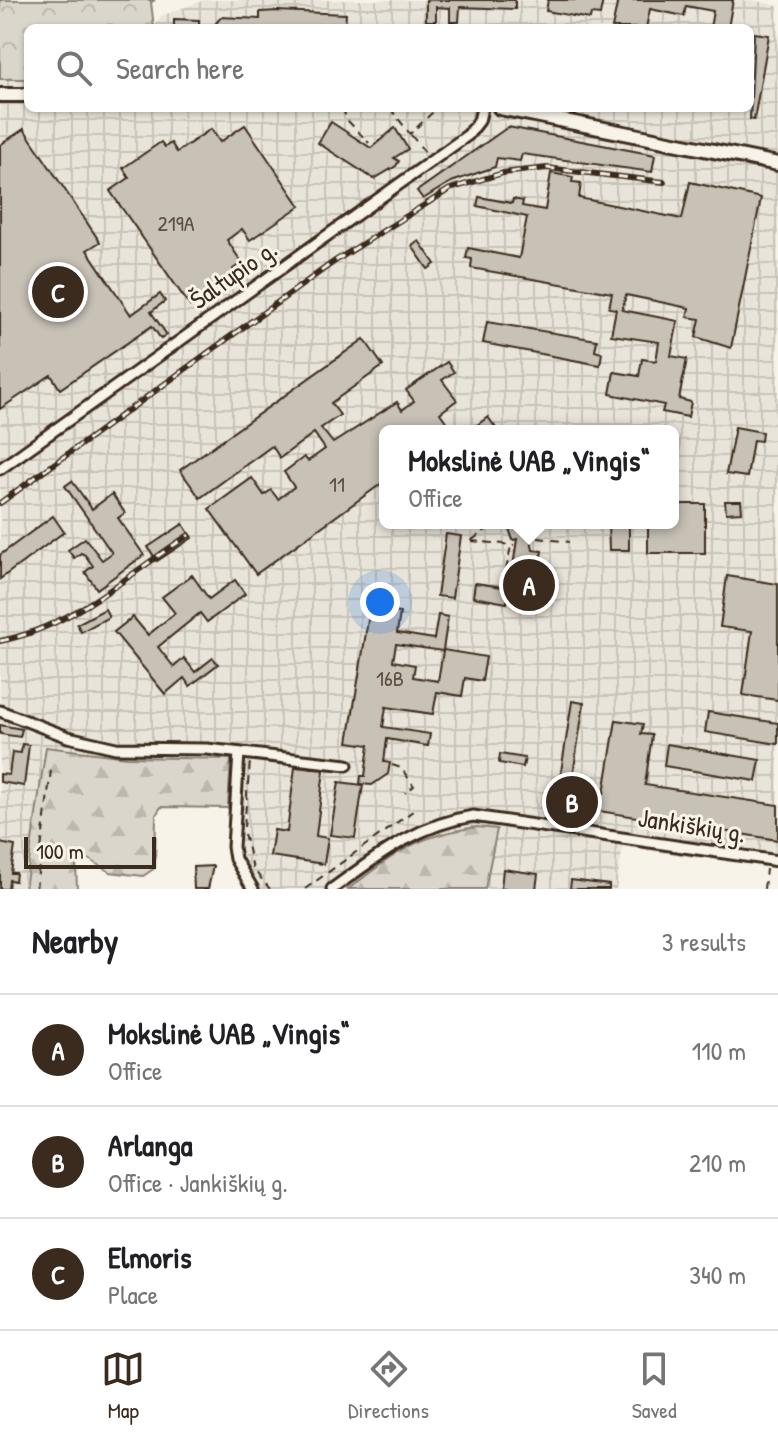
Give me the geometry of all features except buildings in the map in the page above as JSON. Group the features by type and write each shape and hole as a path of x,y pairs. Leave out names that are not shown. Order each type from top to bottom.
{"street":[{"path":"0,95 24,95"},
{"name":"Šaltupio g.","path":"0,469 432,160 475,128 481,112"},
{"path":"520,112 778,164"},
{"path":"0,711 68,737 116,748 239,753 347,765"},
{"path":"239,753 233,847 235,859 253,889"},
{"name":"Jankiškių g.","path":"332,889 392,845 433,825 473,816 559,826 773,860"}],"path":[{"path":"344,112 348,121 369,143"},
{"path":"393,112 432,160"},
{"path":"410,134 433,112"},
{"path":"488,529 471,541 512,545 506,570"},
{"path":"538,538 569,542"},
{"path":"251,754 245,846 253,869 270,889"},
{"path":"392,765 401,768 414,786 405,793"},
{"path":"36,889 51,770"},
{"path":"559,826 563,805"},
{"path":"305,889 417,808"},
{"path":"764,889 773,860"}],"shaded area":[{"path":"204,0 752,0 778,6 778,869 623,847 616,889 485,889 497,830 477,827 412,842 348,889 245,889 230,863 227,845 230,759 127,757 47,747 25,889 0,889 0,79 24,79 24,112 754,112 754,24 156,24 161,16"}],"green space":[{"path":"0,0 155,0 151,2 154,24 24,24 24,79 0,79"},
{"path":"46,747 127,757 231,759 228,808 161,807 156,815 155,868 143,876 110,872 82,855 76,863 77,889 25,889"},
{"path":"477,827 497,829 485,889 348,889 393,856 421,841"}],"railway":[{"path":"0,503 335,261 450,189 503,173 547,168 664,182"},
{"path":"0,641 27,634 76,612 189,535"}],"place":[{"name":"Elmoris","path":"58,292"},
{"name":"Mokslinė UAB „Vingis“","path":"529,585"},
{"name":"Arlanga","path":"572,802"}]}
